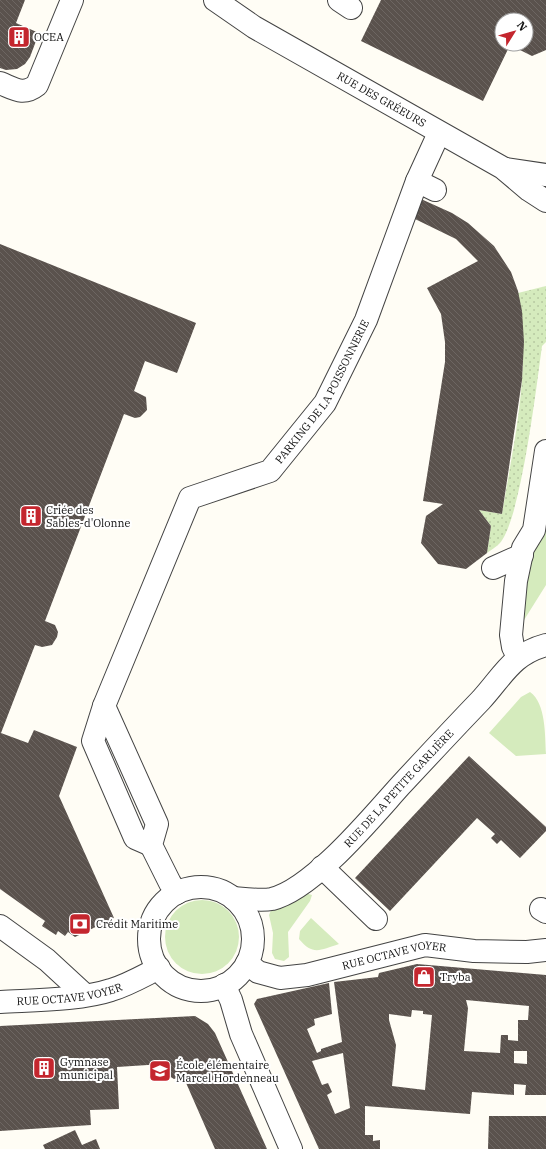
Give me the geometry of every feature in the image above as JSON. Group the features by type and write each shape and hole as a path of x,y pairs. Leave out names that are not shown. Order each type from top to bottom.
{"street":[{"path":"0,83 20,91 29,91 37,85 72,0"},
{"name":"RUE DES GRÉEURS","path":"215,0 254,27 503,168 529,190 546,201"},
{"name":"PARKING DE LA POISSONNERIE","path":"153,849 135,838 93,741 104,706 190,498 270,471 325,403 366,320 426,185 439,133"},
{"path":"503,168 546,175"},
{"path":"518,657 513,647 511,628 516,581 523,548 534,530 546,451"},
{"path":"493,568 522,554"},
{"name":"RUE DE LA PETITE GARLIÈRE","path":"233,898 272,899 294,889 322,867 340,851 518,657 531,649 546,644"},
{"path":"174,822 153,849 170,883 177,893"},
{"path":"322,867 376,919"},
{"path":"212,888 233,898 240,905 251,923 253,944 247,963 238,976 224,985 204,991 183,988 170,980 159,968 150,948 151,926 161,907 177,893 188,889 212,888"},
{"path":"0,926 48,960 85,995"},
{"name":"RUE OCTAVE VOYER","path":"247,963 258,972 280,978 307,975 425,945 474,951 527,952 546,950"},
{"name":"RUE OCTAVE VOYER","path":"0,1002 85,995 110,991 135,981 159,968"},
{"path":"224,985 231,1000 241,1034 292,1149"}],"green space":[{"path":"546,286 546,342 542,346 532,419 521,481 507,531 499,544 487,553 491,526 479,510 502,514 520,404 523,348 522,321 518,293"},
{"path":"546,525 546,585 519,628 530,551 543,535"},
{"path":"530,692 535,697 542,711 545,729 546,754 516,756 489,733 521,697"},
{"path":"305,893 312,895 310,901 288,932 289,957 284,961 275,959 272,953 273,933 269,915 273,906"},
{"path":"202,900 216,903 228,911 236,923 239,937 236,951 228,963 216,971 202,974 188,971 176,963 168,951 165,937 168,923 176,911 188,903"},
{"path":"311,918 339,944 322,950 313,950 308,948 299,939 300,931"}],"building":[{"name":"OCEA","path":"0,0 25,0 16,23 39,33 30,57 25,64 17,69 6,70 0,68"},
{"path":"381,0 546,0 546,50 532,56 524,52 534,52 534,12 494,12 494,52 507,52 483,101 361,41"},
{"path":"421,199 452,213 468,223 494,246 511,272 518,291 522,311 524,342 522,380 502,514 479,510 491,526 487,553 466,569 438,564 421,543 426,516 443,504 423,501 445,362 445,342 441,314 427,288 478,261 456,239 415,219"},
{"path":"0,244 196,323 177,373 145,361 134,391 146,397 147,410 140,417 135,418 124,414 45,621 55,625 58,632 57,637 52,645 42,647 35,645 1,733 28,743 34,730 77,747 59,796 114,918 75,937 68,932 65,936 58,931 56,935 42,926 45,921 0,889"},
{"path":"469,756 546,827 546,831 520,858 501,840 497,844 491,838 495,834 477,818 390,911 355,878"},
{"path":"417,964 546,975 546,1095 525,1095 526,1085 514,1084 514,1095 472,1092 470,1114 365,1106 365,1135 373,1135 373,1141 380,1140 380,1149 319,1149 254,1004 257,999 329,983 332,1014 314,1019 315,1025 307,1029 317,1053 321,1051 321,1049 342,1042 334,982 378,977 379,973","holes":["466,1000 529,1006 528,1020 518,1020 518,1041 508,1040 508,1035 501,1035 500,1053 464,1051 468,1008","412,1010 423,1011 423,1014 432,1015 425,1090 392,1086 396,1045 389,1020 389,1014 411,1017","514,1051 527,1051 527,1064 514,1063","343,1053 350,1108 335,1114 327,1095 332,1092 328,1083 322,1085 312,1061"]},
{"path":"195,1016 208,1024 215,1033 267,1149 215,1149 183,1076 174,1079 164,1073 163,1064 117,1067 119,1109 90,1110 91,1125 0,1131 0,1026"},
{"path":"489,1116 546,1116 546,1149 488,1149"},
{"path":"75,1130 82,1145 96,1139 100,1149 45,1149 43,1145"}],"place":[{"name":"OCEA","path":"19,37"},
{"name":"Criée des Sables-d'Olonne","path":"31,516"},
{"name":"Crédit Maritime","path":"80,924"},
{"name":"Tryba","path":"424,977"},
{"name":"Gymnase municipal","path":"44,1068"},
{"name":"École élémentaire Marcel Hordenneau","path":"160,1071"}]}
